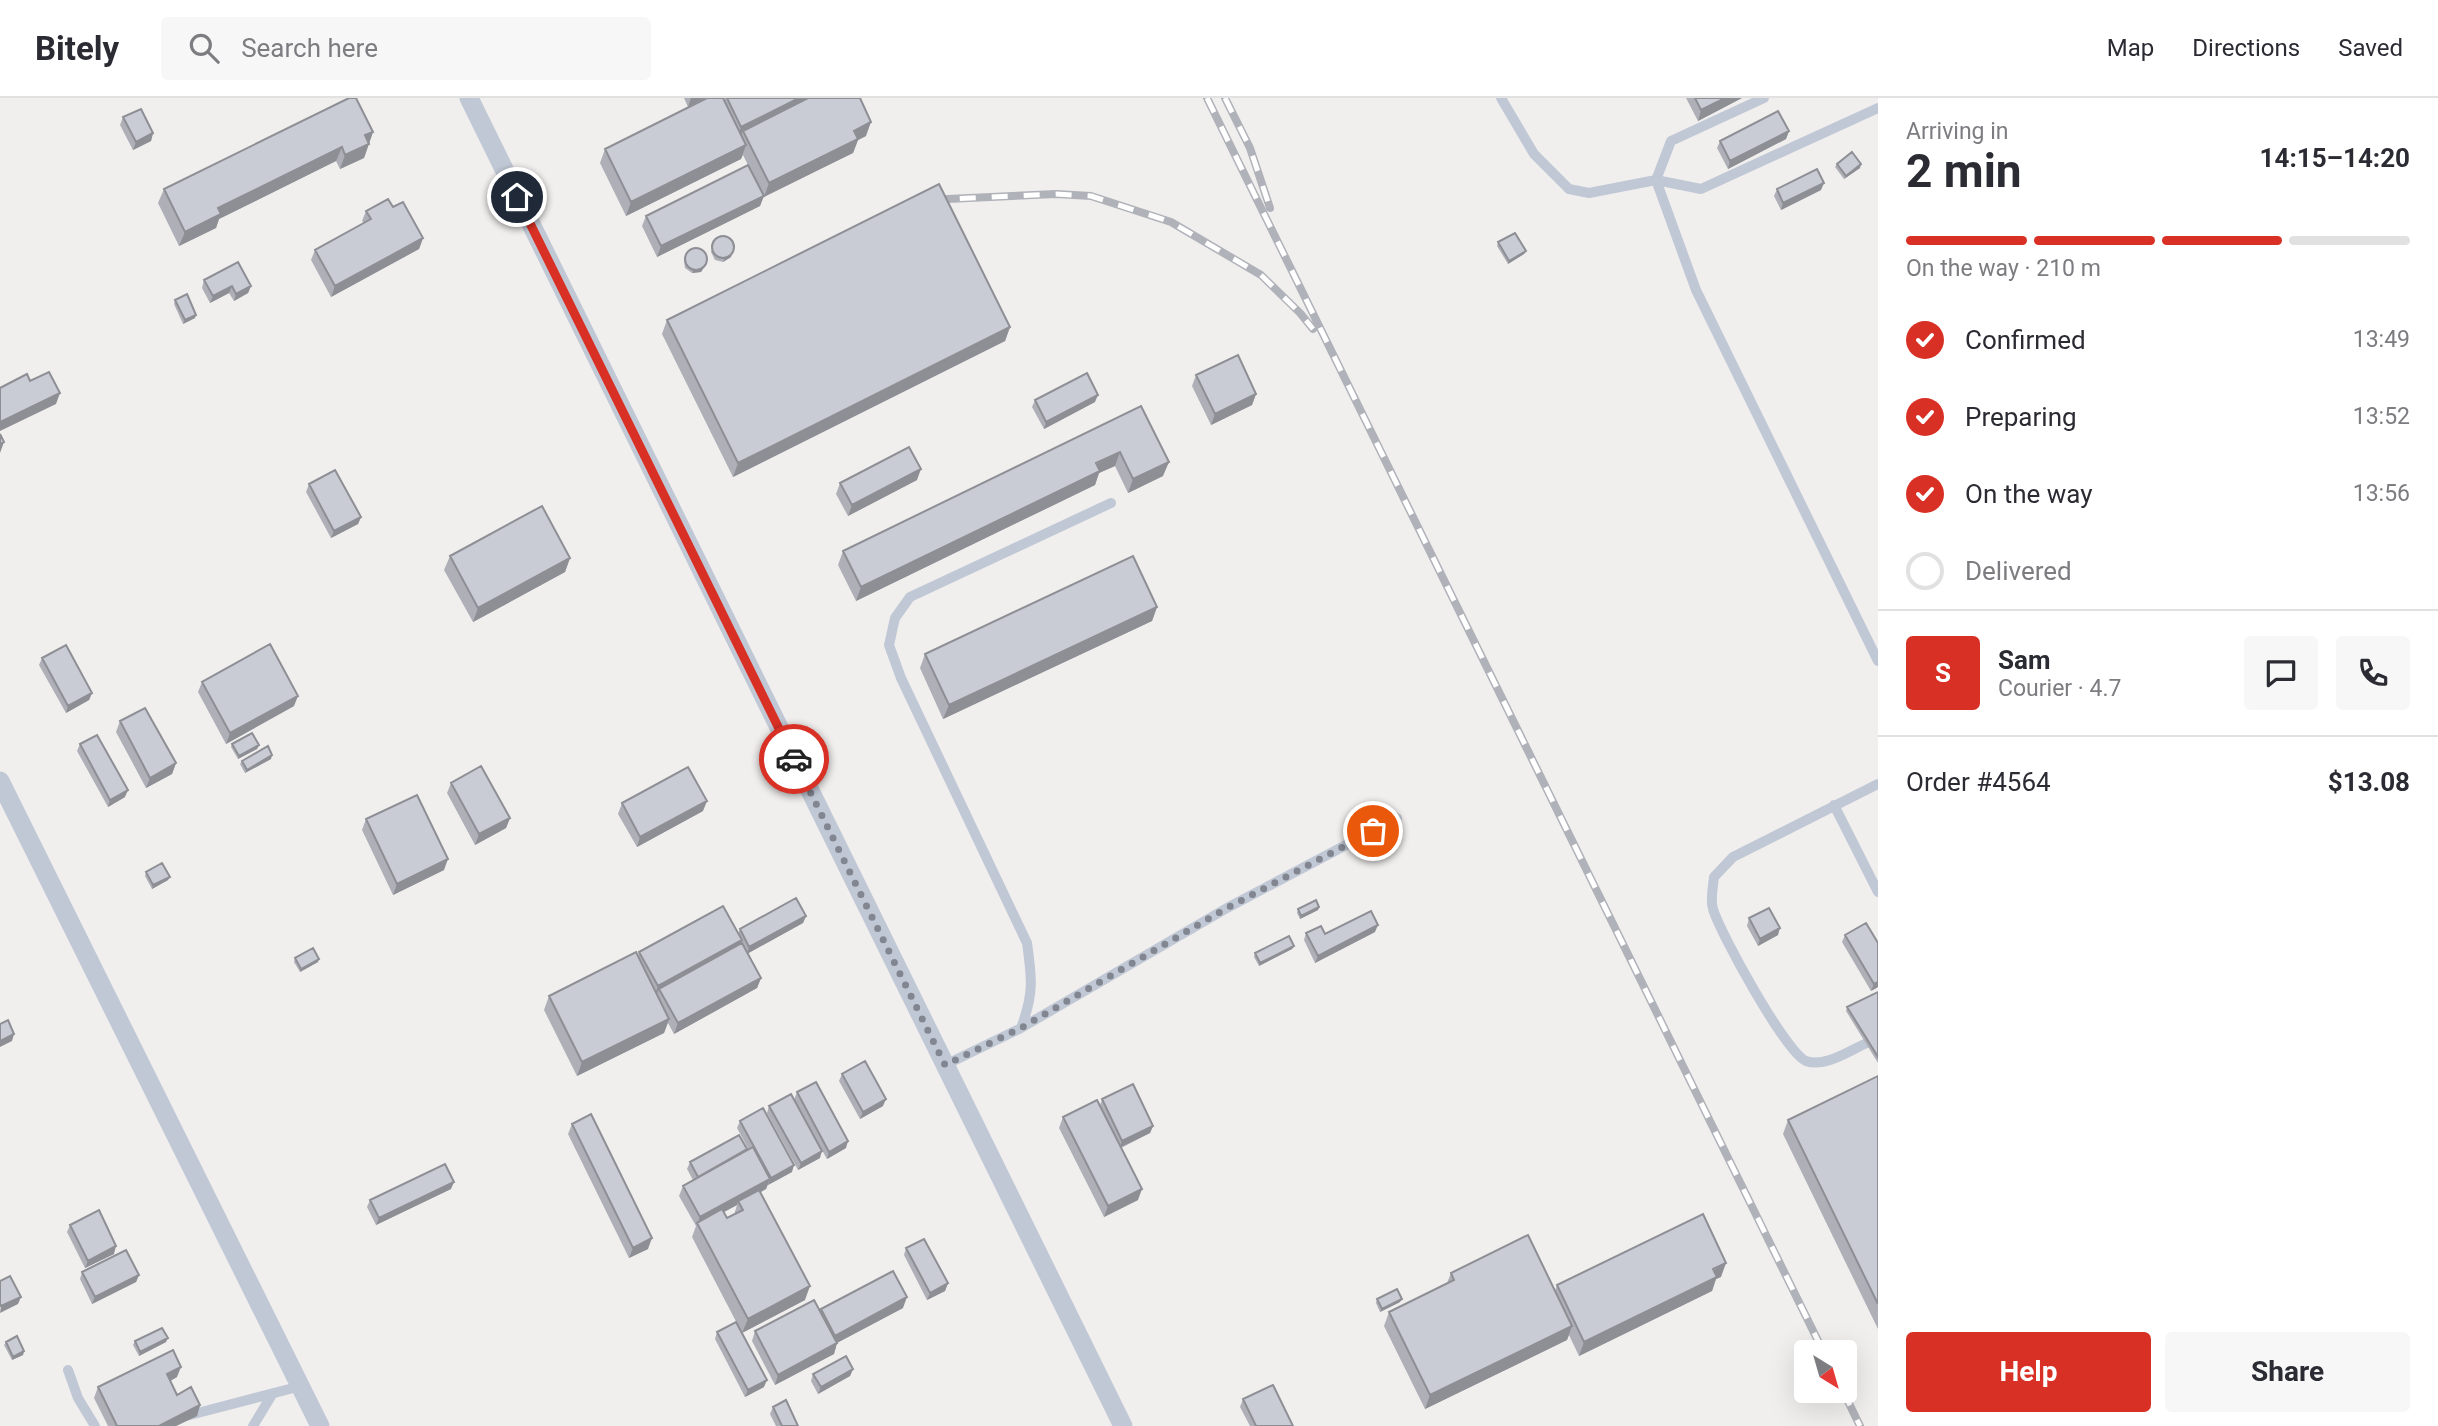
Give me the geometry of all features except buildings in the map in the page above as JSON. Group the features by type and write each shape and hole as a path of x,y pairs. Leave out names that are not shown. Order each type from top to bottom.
{"street":[{"path":"469,98 1124,1426"},
{"path":"0,781 320,1426"}],"lane":[{"path":"1501,98 1534,154 1569,190 1589,192 1656,180 1702,189 1878,108"},
{"path":"1763,98 1671,141 1656,180 1696,290 1878,661"},
{"path":"1021,1028 1031,1004 1027,943 901,678 889,645 895,618 910,597 1111,503"},
{"path":"1867,1043 1821,1063 1804,1061 1788,1044 1731,951 1712,906 1714,877 1733,857 1878,784"},
{"path":"1834,805 1878,892"},
{"path":"945,1065 1021,1028 1227,908 1397,818"},
{"path":"68,1370 78,1398 95,1426"},
{"path":"178,1419 301,1386"},
{"path":"253,1426 273,1393"}],"railway":[{"path":"1207,98 1818,1340"},
{"path":"1225,98 1250,148 1270,208"},
{"path":"930,208 947,199 1056,194 1091,196 1171,222 1261,275 1313,329"},
{"path":"1849,1404 1860,1426"}],"way so far":[{"path":"794,759 945,1065 1021,1028 1227,908 1373,831"}],"route":[{"path":"517,197 794,759"}]}
